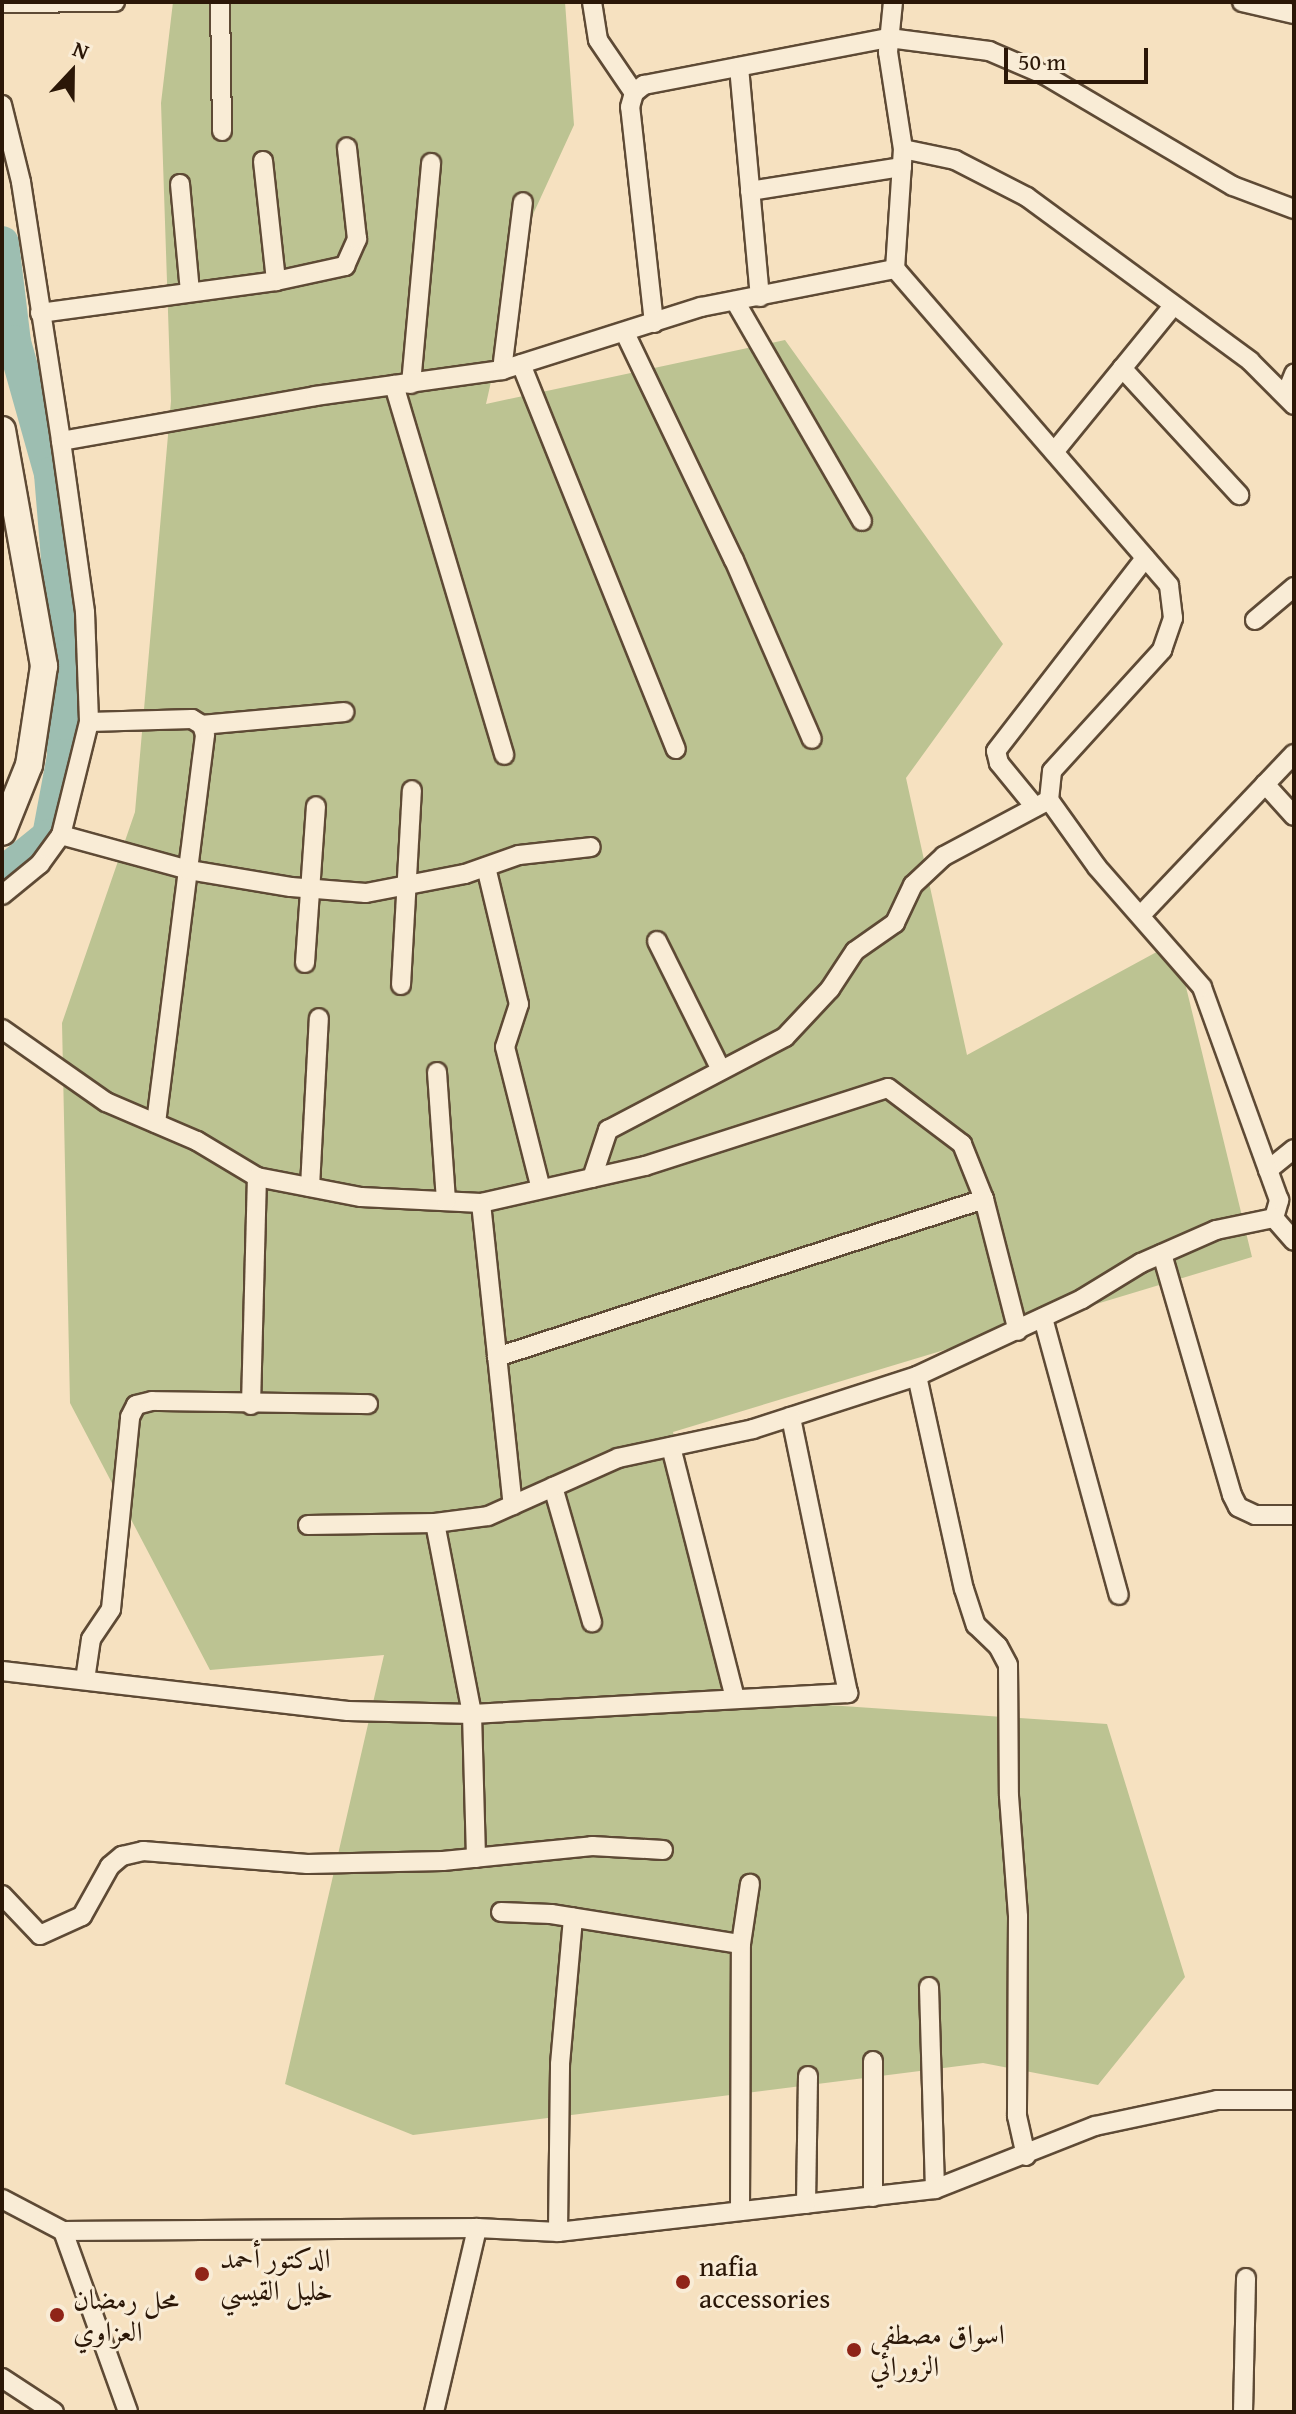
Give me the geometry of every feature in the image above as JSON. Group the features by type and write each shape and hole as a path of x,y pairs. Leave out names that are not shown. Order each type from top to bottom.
{"street":[{"path":"2,3 115,2"},
{"path":"220,2 222,131"},
{"path":"592,2 598,40 634,93"},
{"path":"592,1178 608,1130 785,1037 830,989 855,951 895,923 913,885 944,856 1042,803 1052,771 1162,650 1173,618 1169,585 895,269 902,158 889,38 893,2"},
{"path":"1242,2 1294,14"},
{"path":"654,323 630,107 634,93 644,85 889,38 989,51 1045,75 1233,186 1294,209"},
{"path":"739,67 760,297"},
{"path":"2,105 21,182 61,441 85,612 89,722 61,835 40,864 2,895"},
{"path":"40,313 331,272 352,256 357,239 347,148"},
{"path":"750,191 902,158 955,160 1027,197 1250,361 1290,400"},
{"path":"263,161 276,281"},
{"path":"431,163 402,385 504,755"},
{"path":"180,184 190,291"},
{"path":"502,370 523,202"},
{"path":"61,441 502,370 735,301 895,269"},
{"path":"735,301 862,521"},
{"path":"1054,452 1173,306"},
{"path":"625,333 734,560 812,739"},
{"path":"521,364 676,749"},
{"path":"1122,368 1239,495"},
{"path":"1290,400 1294,374"},
{"path":"2,430 44,666 29,765 2,832"},
{"path":"1145,558 996,751 999,763 1042,803 1202,987 1279,1200 1274,1218"},
{"path":"1255,620 1294,587"},
{"path":"89,722 192,719 202,725 344,712"},
{"path":"156,1123 189,870 202,725"},
{"path":"1141,915 1294,754"},
{"path":"1265,784 1294,816"},
{"path":"401,985 412,790"},
{"path":"305,963 316,806"},
{"path":"61,835 189,870 309,889 366,893 486,867 519,855 591,847"},
{"path":"486,867 519,1004 505,1047 541,1189"},
{"path":"657,941 721,1070"},
{"path":"310,1187 319,1018"},
{"path":"2,1029 106,1102 156,1123 257,1177 361,1197 481,1203 592,1178 888,1088 962,1144 984,1199 1018,1331"},
{"path":"437,1072 446,1201"},
{"path":"1268,1170 1294,1149"},
{"path":"251,1405 257,1177"},
{"path":"497,1357 984,1199"},
{"path":"481,1203 513,1505"},
{"path":"1274,1218 1294,1241"},
{"path":"308,1525 435,1523 488,1516 618,1458 791,1417 917,1376 1018,1331 1162,1254 1216,1230 1274,1218"},
{"path":"1162,1254 1238,1507 1255,1515 1294,1515"},
{"path":"1043,1318 1119,1595"},
{"path":"917,1376 964,1589 976,1625 998,1646 1008,1665 1009,1796 1018,1917 1017,2116 1026,2156"},
{"path":"85,1680 91,1639 97,1623 111,1609 130,1417 136,1405 152,1401 251,1405 368,1404"},
{"path":"2,1671 348,1711 472,1714 848,1693 791,1417"},
{"path":"671,1447 735,1698"},
{"path":"553,1487 592,1622"},
{"path":"435,1523 472,1714 476,1858"},
{"path":"2,1895 40,1935 82,1916 110,1866 122,1856 143,1851 307,1864 476,1858 592,1846 663,1850"},
{"path":"740,2211 741,1944 750,1884"},
{"path":"501,1912 573,1918 741,1944"},
{"path":"558,2232 560,2064 573,1918"},
{"path":"929,1987 935,2189"},
{"path":"873,2061 873,2197"},
{"path":"806,2204 808,2076"},
{"path":"2,2199 63,2231 477,2228 558,2232 935,2189 1026,2156 1095,2126 1217,2100 1294,2100"},
{"path":"434,2412 477,2228"},
{"path":"63,2231 128,2412"},
{"path":"1243,2412 1246,2278"},
{"path":"2,2378 54,2412"}],"green space":[{"path":"173,2 565,2 574,125 524,234 486,404 785,340 1003,644 906,778 967,1055 1175,942 1252,1257 673,1432 739,1699 1107,1724 1185,1977 1098,2085 983,2063 413,2135 285,2084 384,1655 210,1670 70,1403 62,1023 135,812 171,401 161,103"}],"waterway":[{"path":"2,243 14,342 51,474 66,657 64,756 49,836 2,874"}],"place":[{"name":"الدكتور أحمد خليل القيسي","path":"202,2274"},
{"name":"nafia accessories","path":"683,2282"},
{"name":"محل رمضان العزاوي","path":"57,2315"},
{"name":"اسواق مصطفى الزورائي","path":"854,2350"}]}
